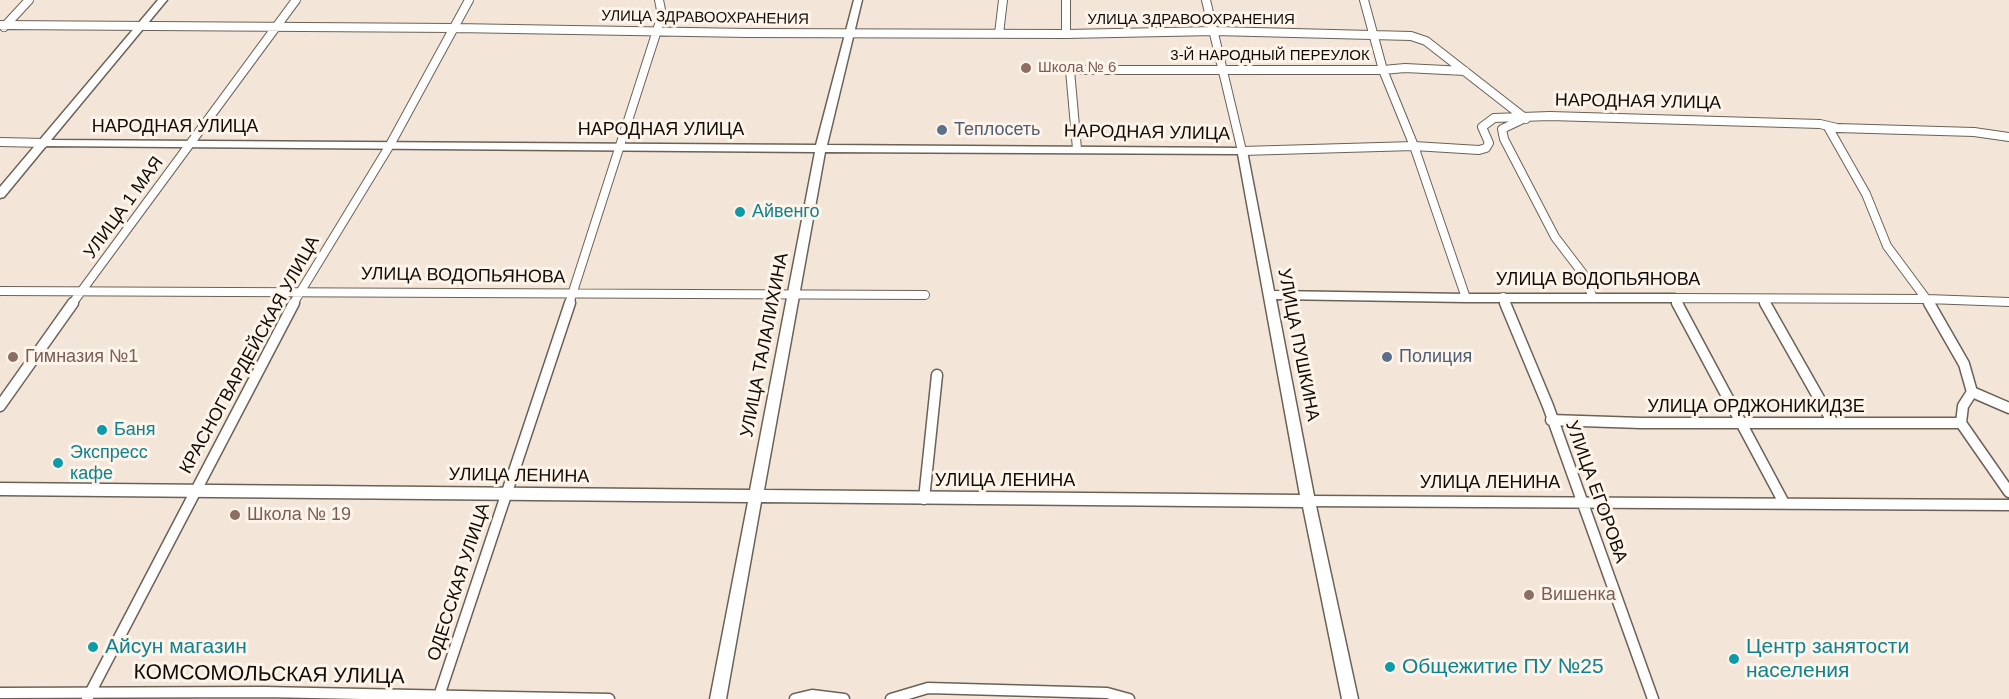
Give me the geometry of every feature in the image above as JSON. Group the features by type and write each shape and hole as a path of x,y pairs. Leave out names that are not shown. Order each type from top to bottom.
{"street":[{"path":"2,27 29,0"},
{"path":"0,194 163,0"},
{"name":"УЛИЦА 1 МАЯ","path":"0,406 81,291 296,0"},
{"name":"КРАСНОГВАРДЕЙСКАЯ УЛИЦА","path":"89,697 299,293 390,145 470,0"},
{"name":"ОДЕССКАЯ УЛИЦА","path":"438,698 572,295 655,31 662,16 662,5 659,0"},
{"name":"УЛИЦА ТАЛАЛИХИНА","path":"717,699 821,147 852,33 858,0"},
{"path":"999,34 1003,0"},
{"path":"1066,0 1066,34"},
{"name":"УЛИЦА ПУШКИНА","path":"1206,0 1242,151 1308,501 1350,699"},
{"path":"1364,0 1376,34 1383,70 1414,146 1466,298"},
{"name":"УЛИЦА ЗДРАВООХРАНЕНИЯ","path":"2,27 142,25 852,33 1376,34 1410,36 1426,41 1470,74"},
{"name":"3-Й НАРОДНЫЙ ПЕРЕУЛОК","path":"1077,149 1070,69 1383,70 1436,68 1462,69 1470,74"},
{"path":"1470,74 1526,118 1502,129 1504,139 1555,237 1584,274 1593,298"},
{"name":"НАРОДНАЯ УЛИЦА","path":"0,142 1242,151 1414,146 1468,151 1486,148 1489,143 1482,127 1494,118 1603,117 1786,123 1828,127 1974,132 2009,136"},
{"path":"1828,127 1866,194 1887,246 1927,299 1964,364 1972,392 1963,406 1961,423 2009,492"},
{"name":"УЛИЦА ВОДОПЬЯНОВА","path":"0,291 925,295"},
{"name":"УЛИЦА ВОДОПЬЯНОВА","path":"1270,295 1466,298 1927,299 2009,302"},
{"name":"УЛИЦА ЕГОРОВА","path":"1503,297 1582,502 1653,699"},
{"path":"1675,298 1784,504"},
{"path":"1763,299 1833,423"},
{"path":"924,499 937,375"},
{"path":"1972,392 2009,408"},
{"name":"УЛИЦА ОРДЖОНИКИДЗЕ","path":"1551,420 1641,423 1961,423"},
{"name":"УЛИЦА ЛЕНИНА","path":"0,489 505,493 755,498 2009,505"},
{"path":"891,699 928,688 1107,693 1129,699"},
{"name":"КОМСОМОЛЬСКАЯ УЛИЦА","path":"0,693 89,697 264,692 438,698 609,699"},
{"path":"795,699 812,695 844,699"}],"place":[{"name":"Школа № 6","path":"1026,68"},
{"name":"Теплосеть","path":"942,130"},
{"name":"Айвенго","path":"740,212"},
{"name":"Гимназия №1","path":"13,357"},
{"name":"Полиция","path":"1387,357"},
{"name":"Баня","path":"102,430"},
{"name":"Экспресс кафе","path":"58,463"},
{"name":"Школа № 19","path":"235,515"},
{"name":"Вишенка","path":"1529,595"},
{"name":"Айсун магазин","path":"93,647"},
{"name":"Центр занятости населения","path":"1734,659"},
{"name":"Общежитие ПУ №25","path":"1390,667"}]}
